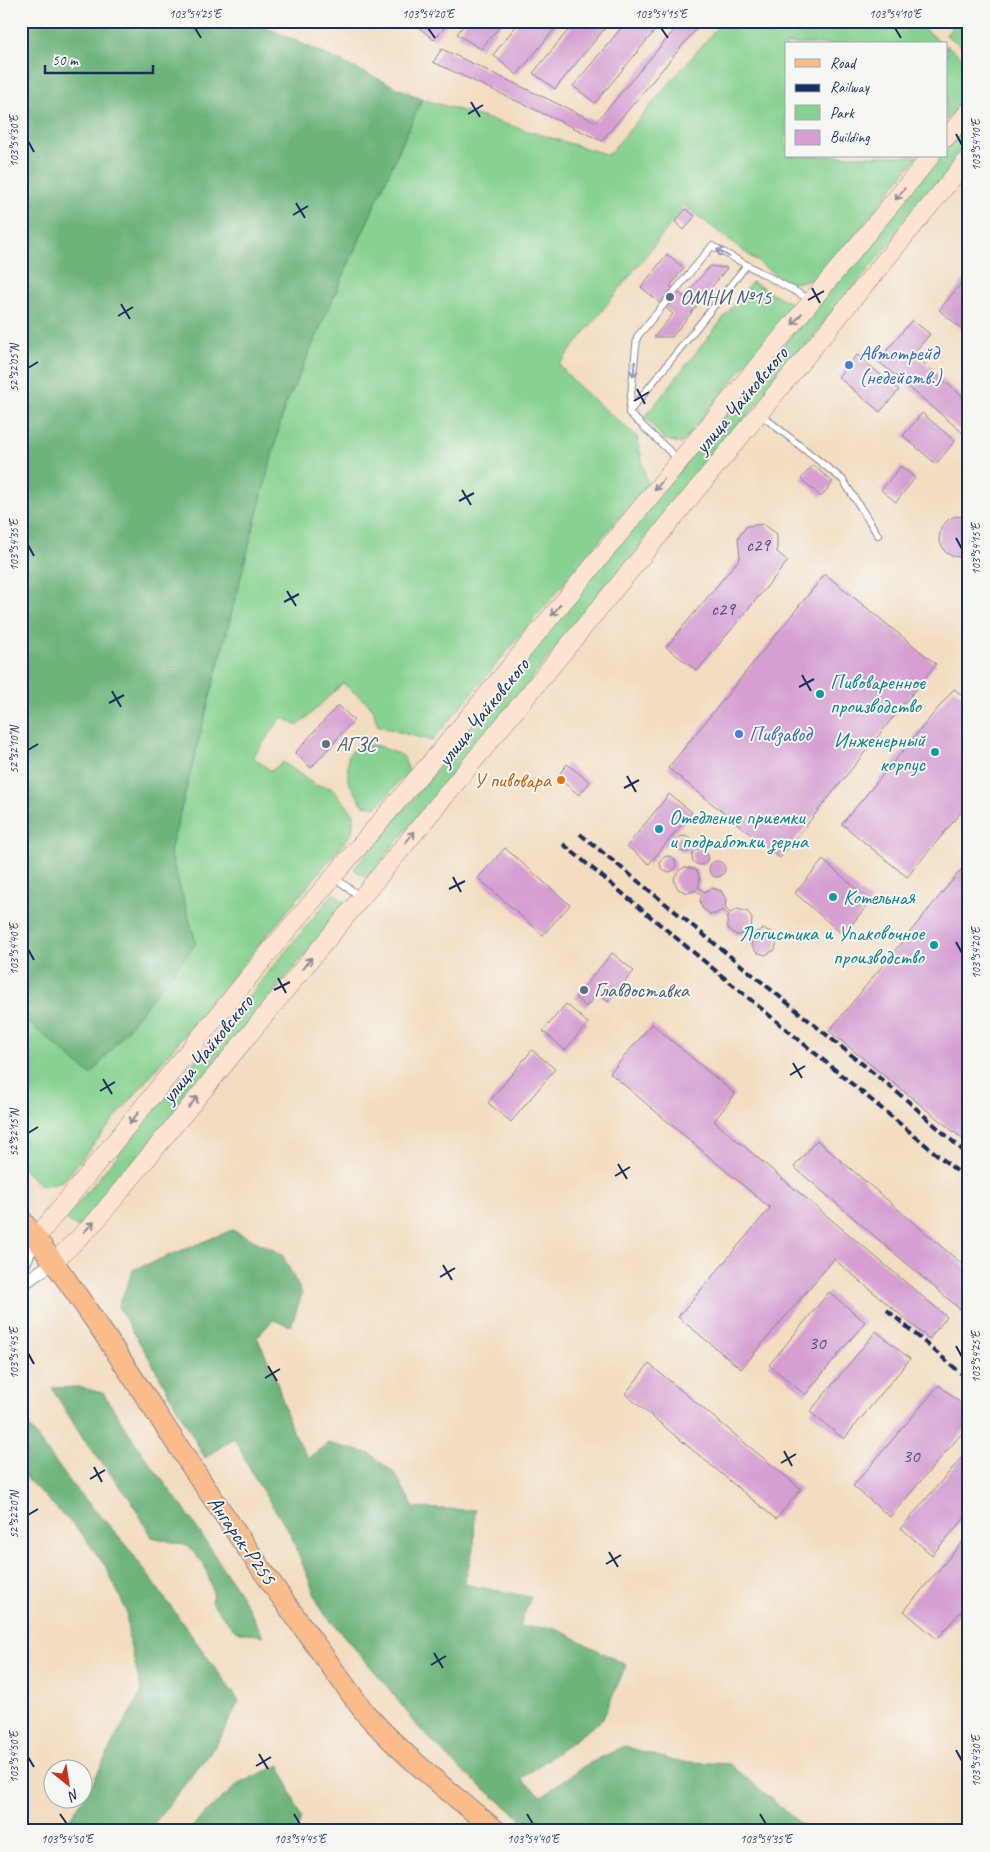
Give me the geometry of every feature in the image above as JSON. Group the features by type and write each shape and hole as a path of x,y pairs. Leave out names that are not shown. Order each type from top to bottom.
{"main road":[{"path":"948,136 969,111"},
{"name":"улица Чайковского","path":"36,1238 276,945 437,755 929,158"},
{"name":"улица Чайковского","path":"54,1262 95,1222 360,897 969,158"},
{"name":"Ангарск-Р255","path":"21,1219 98,1323 228,1522 365,1713 389,1740 420,1768 497,1831"}],"street":[{"name":"улица Чайковского","path":"21,1269 36,1238"},
{"name":"улица Чайковского","path":"21,1285 54,1262"}],"lane":[{"path":"629,413 638,337 712,246 812,301"},
{"path":"629,413 746,266"},
{"path":"629,413 679,460"},
{"path":"758,413 843,480 878,535"},
{"path":"334,876 360,897"}],"green space":[{"path":"21,21 253,21 422,99 284,409 170,852 196,943 91,1075 21,1016"},
{"path":"723,21 913,21 941,42 785,42 785,158 916,158 821,278 787,284 685,206 559,365 579,387 637,437 647,484 432,741 378,726 372,707 343,683 298,726 282,717 253,757 271,771 283,762 315,785 332,788 354,814 352,833 63,1181 41,1186 21,1167 21,1016 91,1074 196,943 170,852 284,409 422,99 608,155"},
{"path":"956,22 969,29 969,51 946,35"},
{"path":"948,46 969,62 969,93 948,119"},
{"path":"969,123 969,147 367,878 354,869 426,783 613,551 939,158 948,158 948,148"},
{"path":"752,282 794,305 681,444 664,439 645,417"},
{"path":"358,744 378,746 403,756 409,771 376,807 363,805 348,781 348,756"},
{"path":"334,893 347,904 78,1228 65,1219"},
{"path":"232,1230 282,1254 302,1294 291,1326 273,1320 257,1337 275,1376 291,1428 308,1458 328,1443 371,1454 395,1474 414,1508 475,1510 474,1545 464,1584 531,1597 519,1627 555,1628 626,1665 603,1719 521,1779 542,1796 584,1766 624,1746 673,1761 730,1764 809,1831 536,1831 460,1769 419,1728 383,1681 321,1610 290,1533 257,1482 234,1438 205,1458 152,1363 118,1307 133,1270"},
{"path":"78,1387 103,1393 142,1453 187,1513 247,1605 263,1636 235,1631 211,1602 213,1592 205,1566 188,1546 152,1537 130,1499 83,1439 52,1388"},
{"path":"21,1416 74,1487 124,1542 239,1701 219,1741 148,1831 62,1831 76,1810 92,1810 92,1784 118,1733 142,1692 129,1640 126,1610 106,1567 82,1534 30,1482 21,1470"},
{"path":"280,1765 301,1818 297,1831 189,1831 205,1813 241,1782"}],"building":[{"path":"411,21 450,21 434,40"},
{"path":"467,21 504,21 481,49 457,34"},
{"path":"520,21 561,21 517,75 493,55"},
{"path":"576,21 611,21 555,89 533,73"},
{"path":"627,21 663,21 595,103 573,86"},
{"path":"682,21 703,21 602,141 433,62 442,49 596,122"},
{"path":"686,209 695,216 684,230 675,222"},
{"path":"667,254 684,268 670,286 684,297 710,266 727,268 672,337 654,337 673,314 641,287"},
{"path":"969,274 969,321 962,329 939,310"},
{"path":"912,320 930,334 913,354 969,402 969,438 878,361"},
{"path":"857,355 899,390 880,412 838,377"},
{"path":"922,413 955,441 936,464 903,436"},
{"path":"813,465 833,482 821,497 801,479"},
{"path":"901,466 915,478 896,502 881,490"},
{"path":"956,516 969,518 969,555 963,557 952,556 945,552 939,540 941,527 949,519"},
{"path":"763,524 777,534 777,552 788,561 697,671 666,647 740,558 738,538 747,526"},
{"path":"969,562 969,576 962,570"},
{"name":"Пивоваренное производство","path":"825,574 936,664 780,858 668,768"},
{"name":"Инженерный корпус","path":"954,689 969,701 969,803 907,877 842,824"},
{"path":"338,705 354,720 311,768 295,753"},
{"path":"567,764 590,782 579,795 557,777"},
{"name":"Отедление приемки и подработки зерна","path":"669,794 692,812 649,864 627,846"},
{"path":"684,836 690,838 692,844 690,850 684,852 678,850 676,844 678,838"},
{"path":"505,848 570,905 543,935 478,878"},
{"path":"697,849 703,849 708,854 706,863 697,865 692,860 692,854"},
{"path":"668,856 674,858 676,864 674,870 668,872 662,870 660,864 662,858"},
{"name":"Котельная","path":"823,860 871,901 843,935 795,893"},
{"name":"Логистика и Упаковочное производство","path":"969,860 969,1144 829,1031"},
{"path":"714,861 720,861 725,866 723,875 714,877 709,872 709,866"},
{"path":"685,867 695,869 698,872 700,882 698,887 704,892 712,888 721,891 726,899 725,908 730,913 738,909 748,912 752,919 751,929 755,933 763,929 772,932 777,940 775,950 765,955 756,952 751,944 753,935 749,932 736,935 728,928 727,920 729,915 723,910 710,914 702,908 700,900 702,895 696,890 688,893 678,889 674,881 675,876"},
{"path":"612,953 634,971 608,1002 598,993 586,1007 575,997"},
{"path":"566,1004 588,1023 565,1050 543,1031"},
{"path":"652,1024 735,1094 714,1121 947,1317 929,1339 834,1259 741,1369 678,1317 770,1208 610,1073"},
{"path":"532,1050 555,1069 511,1122 488,1103"},
{"path":"817,1140 969,1270 969,1317 794,1167"},
{"path":"829,1292 865,1322 805,1395 769,1365"},
{"path":"876,1331 910,1359 844,1439 810,1412"},
{"path":"649,1364 801,1489 776,1519 625,1394"},
{"path":"939,1385 969,1410 969,1425 890,1517 853,1486"},
{"path":"969,1449 969,1513 932,1555 901,1528"},
{"path":"969,1534 969,1602 937,1639 904,1611"}],"railway":[{"path":"580,834 909,1102 969,1156"},
{"path":"563,844 969,1181"},
{"path":"887,1310 969,1380"}],"place":[{"name":"ОМНИ №15","path":"670,297"},
{"name":"Автотрейд (недейств.)","path":"849,365"},
{"name":"Пивоваренное производство","path":"820,694"},
{"name":"Пивзавод","path":"739,734"},
{"name":"АГЗС","path":"326,744"},
{"name":"Инженерный корпус","path":"935,752"},
{"name":"У пивовара","path":"561,780"},
{"name":"Отедление приемки и подработки зерна","path":"659,829"},
{"name":"Котельная","path":"833,897"},
{"name":"Логистика и Упаковочное производство","path":"934,945"},
{"name":"Главдоставка","path":"584,990"}]}
